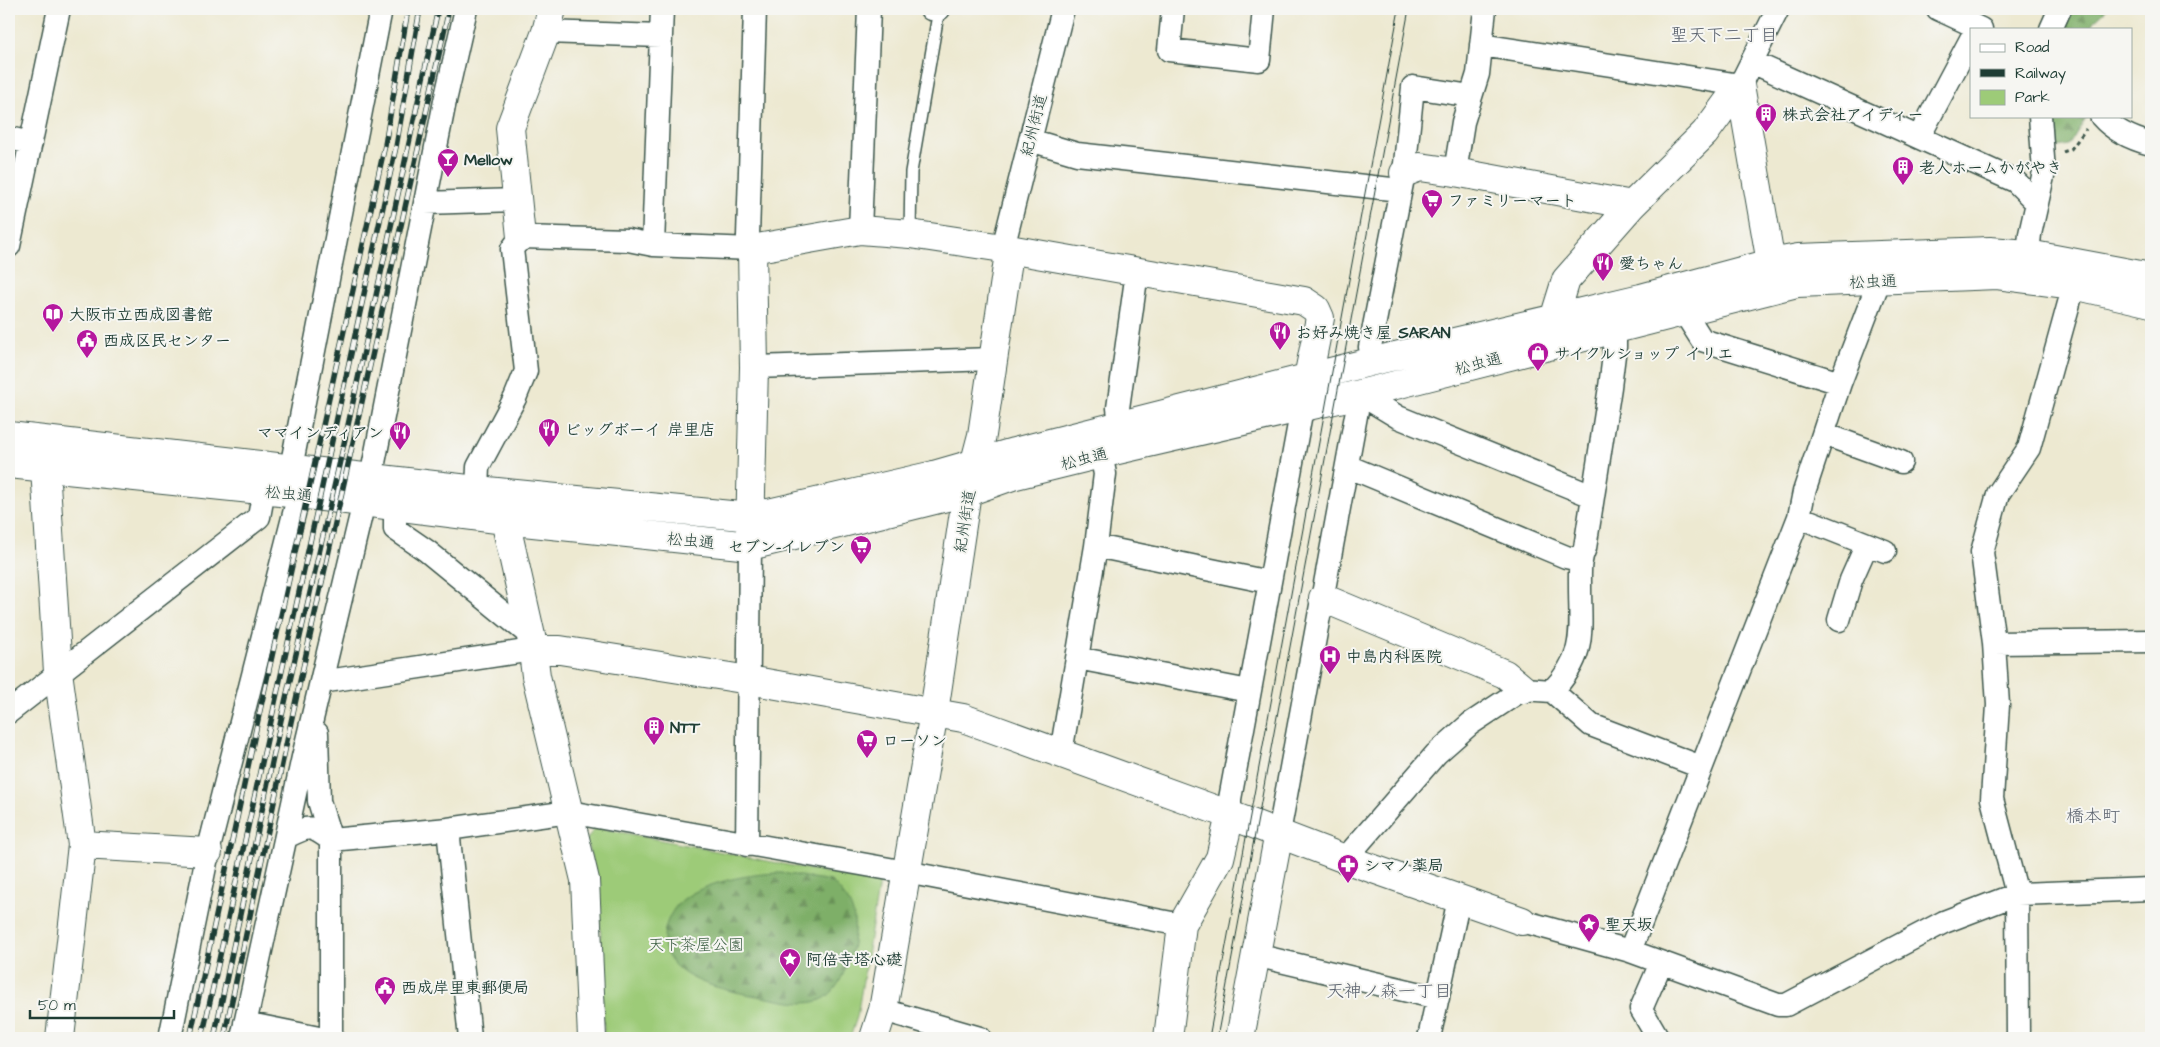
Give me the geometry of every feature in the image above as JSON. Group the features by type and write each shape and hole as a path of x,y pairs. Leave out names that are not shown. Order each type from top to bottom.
{"street":[{"path":"47,9 53,38"},
{"path":"9,246 60,9"},
{"path":"170,1038 208,852 299,494 291,468 381,9"},
{"path":"319,1038 243,1030 319,692 367,490 466,9"},
{"path":"653,245 662,9"},
{"path":"748,845 748,680 754,367 752,249 748,236 755,9"},
{"path":"860,230 869,9"},
{"path":"931,9 939,9"},
{"name":"紀州街道","path":"874,1038 883,1010 934,712 967,492 976,463 993,359 1008,260 1003,248 1063,9"},
{"path":"1173,9 1169,50 1259,60 1264,9"},
{"path":"1455,172 1463,122 1478,74 1485,9"},
{"path":"1552,690 1570,670 1580,645 1580,560 1585,548 1615,347 1614,328 1554,319 1566,280 1632,205 1705,133 1746,73 1778,9"},
{"path":"1938,9 1972,28"},
{"path":"2051,28 2060,9"},
{"path":"477,490 478,467 515,398 526,371 512,249 521,237 510,128 549,20 660,36"},
{"path":"1919,137 1970,44"},
{"path":"1481,45 1746,73 1919,137 2015,182 2037,203"},
{"path":"1746,73 1771,263"},
{"path":"1374,361 1370,347 1402,182 1413,87 1471,96"},
{"path":"2028,254 2030,234 2044,172 2040,118"},
{"path":"2096,120 2128,136 2151,144"},
{"path":"9,138 31,143"},
{"path":"1030,140 1077,154 1402,182 1420,168 1455,172 1632,205"},
{"path":"425,203 516,200"},
{"path":"521,237 628,240 653,245 752,249 860,230 910,234 1003,248 1304,301 1316,309 1320,318 1308,378"},
{"name":"松虫通","path":"9,464 299,494 367,490 477,490 751,517 934,476 1120,425 1374,361 1554,319 1771,263 1798,258 1980,252 2028,254 2151,277"},
{"path":"1120,425 1118,408 1138,272"},
{"name":"松虫通","path":"9,436 291,468 367,490 395,506 505,520 750,546 967,492 1012,476 1360,394 1683,310 1797,283 1997,275 2074,285 2151,303"},
{"path":"1630,951 1799,517 1804,492 1840,383 1879,281"},
{"path":"2018,1038 2017,894 1992,799 1998,705 1994,642 1982,552 1998,494 2029,448 2074,285"},
{"path":"1683,310 1702,340 1840,383"},
{"path":"754,367 993,359"},
{"path":"1240,1038 1280,833 1360,394 1398,417 1592,496"},
{"path":"1168,1038 1182,925 1220,858 1230,815 1230,799 1249,691 1302,408"},
{"path":"1824,434 1901,462"},
{"path":"1061,753 1096,546 1105,474 1101,454"},
{"path":"1347,466 1566,557 1580,560"},
{"path":"45,468 58,672 82,844 60,1038"},
{"path":"9,712 58,672 259,518 264,490"},
{"path":"395,506 394,529 427,551 531,643"},
{"path":"1799,517 1876,548 1852,580 1839,620"},
{"path":"505,520 531,643 536,676 585,880 592,1038"},
{"path":"1096,546 1270,582"},
{"path":"1323,598 1505,674 1523,689"},
{"path":"1994,642 2151,641"},
{"path":"319,692 531,643 560,650 748,680 963,718 1280,833 1345,860 1522,921 1630,951 1778,1005 1786,1005 1944,922 2017,894 2151,889"},
{"path":"1077,658 1249,691"},
{"path":"1345,860 1436,754 1470,724 1523,689 1552,690 1591,725 1701,767"},
{"path":"319,692 319,801 331,840 331,1038"},
{"path":"286,837 304,829 315,828 331,840 448,829 569,812 906,872 1182,925"},
{"path":"448,829 470,1038"},
{"path":"82,844 208,852"},
{"path":"1429,1038 1459,899"},
{"path":"1255,955 1438,998"},
{"path":"1658,1038 1641,1009 1660,963"},
{"path":"883,1010 980,1038"}],"lane":[{"path":"910,234 911,172 939,9"}],"path":[{"path":"2043,157 2071,149 2096,120"}],"green space":[{"path":"2068,9 2107,9 2093,22 2090,28 2068,28 2061,22"},
{"path":"2045,118 2086,118 2069,145 2048,149"},
{"name":"天下茶屋公園","path":"595,827 879,883 857,1017 850,1038 604,1038 599,883 586,841"},
{"path":"770,873 782,873 831,881 850,905 854,917 852,951 841,979 830,994 818,1001 802,1003 748,995 700,981 674,965 667,953 664,933 672,911 687,896 727,880"}],"tram line":[{"path":"1209,1038 1399,9"},
{"path":"1217,1038 1409,9"}],"railway":[{"path":"190,1038 385,145 408,9"},
{"path":"202,1038 396,147 420,9"},
{"path":"214,1038 281,720 345,439 438,9"},
{"path":"224,1038 291,722 449,9"}],"place":[{"name":"株式会社アイディー","path":"1766,133"},
{"name":"Mellow","path":"448,178"},
{"name":"老人ホームかがやき","path":"1903,186"},
{"name":"ファミリーマート","path":"1432,219"},
{"name":"愛ちゃん","path":"1603,282"},
{"name":"大阪市立西成図書館","path":"53,333"},
{"name":"お好み焼き屋 SARAN","path":"1280,351"},
{"name":"西成区民センター","path":"87,359"},
{"name":"サイクルショップ イリエ","path":"1538,372"},
{"name":"ビッグボーイ 岸里店","path":"549,448"},
{"name":"ママインディアン","path":"400,451"},
{"name":"セブン-イレブン","path":"861,565"},
{"name":"中島内科医院","path":"1330,675"},
{"name":"NTT","path":"654,746"},
{"name":"ローソン","path":"867,759"},
{"name":"シマノ薬局","path":"1348,884"},
{"name":"聖天坂","path":"1589,943"},
{"name":"阿倍寺塔心礎","path":"790,978"},
{"name":"西成岸里東郵便局","path":"385,1006"}],"district":[{"name":"聖天下二丁目","path":"1724,35"},
{"name":"橋本町","path":"2093,816"},
{"name":"天神ノ森一丁目","path":"1389,991"}]}
